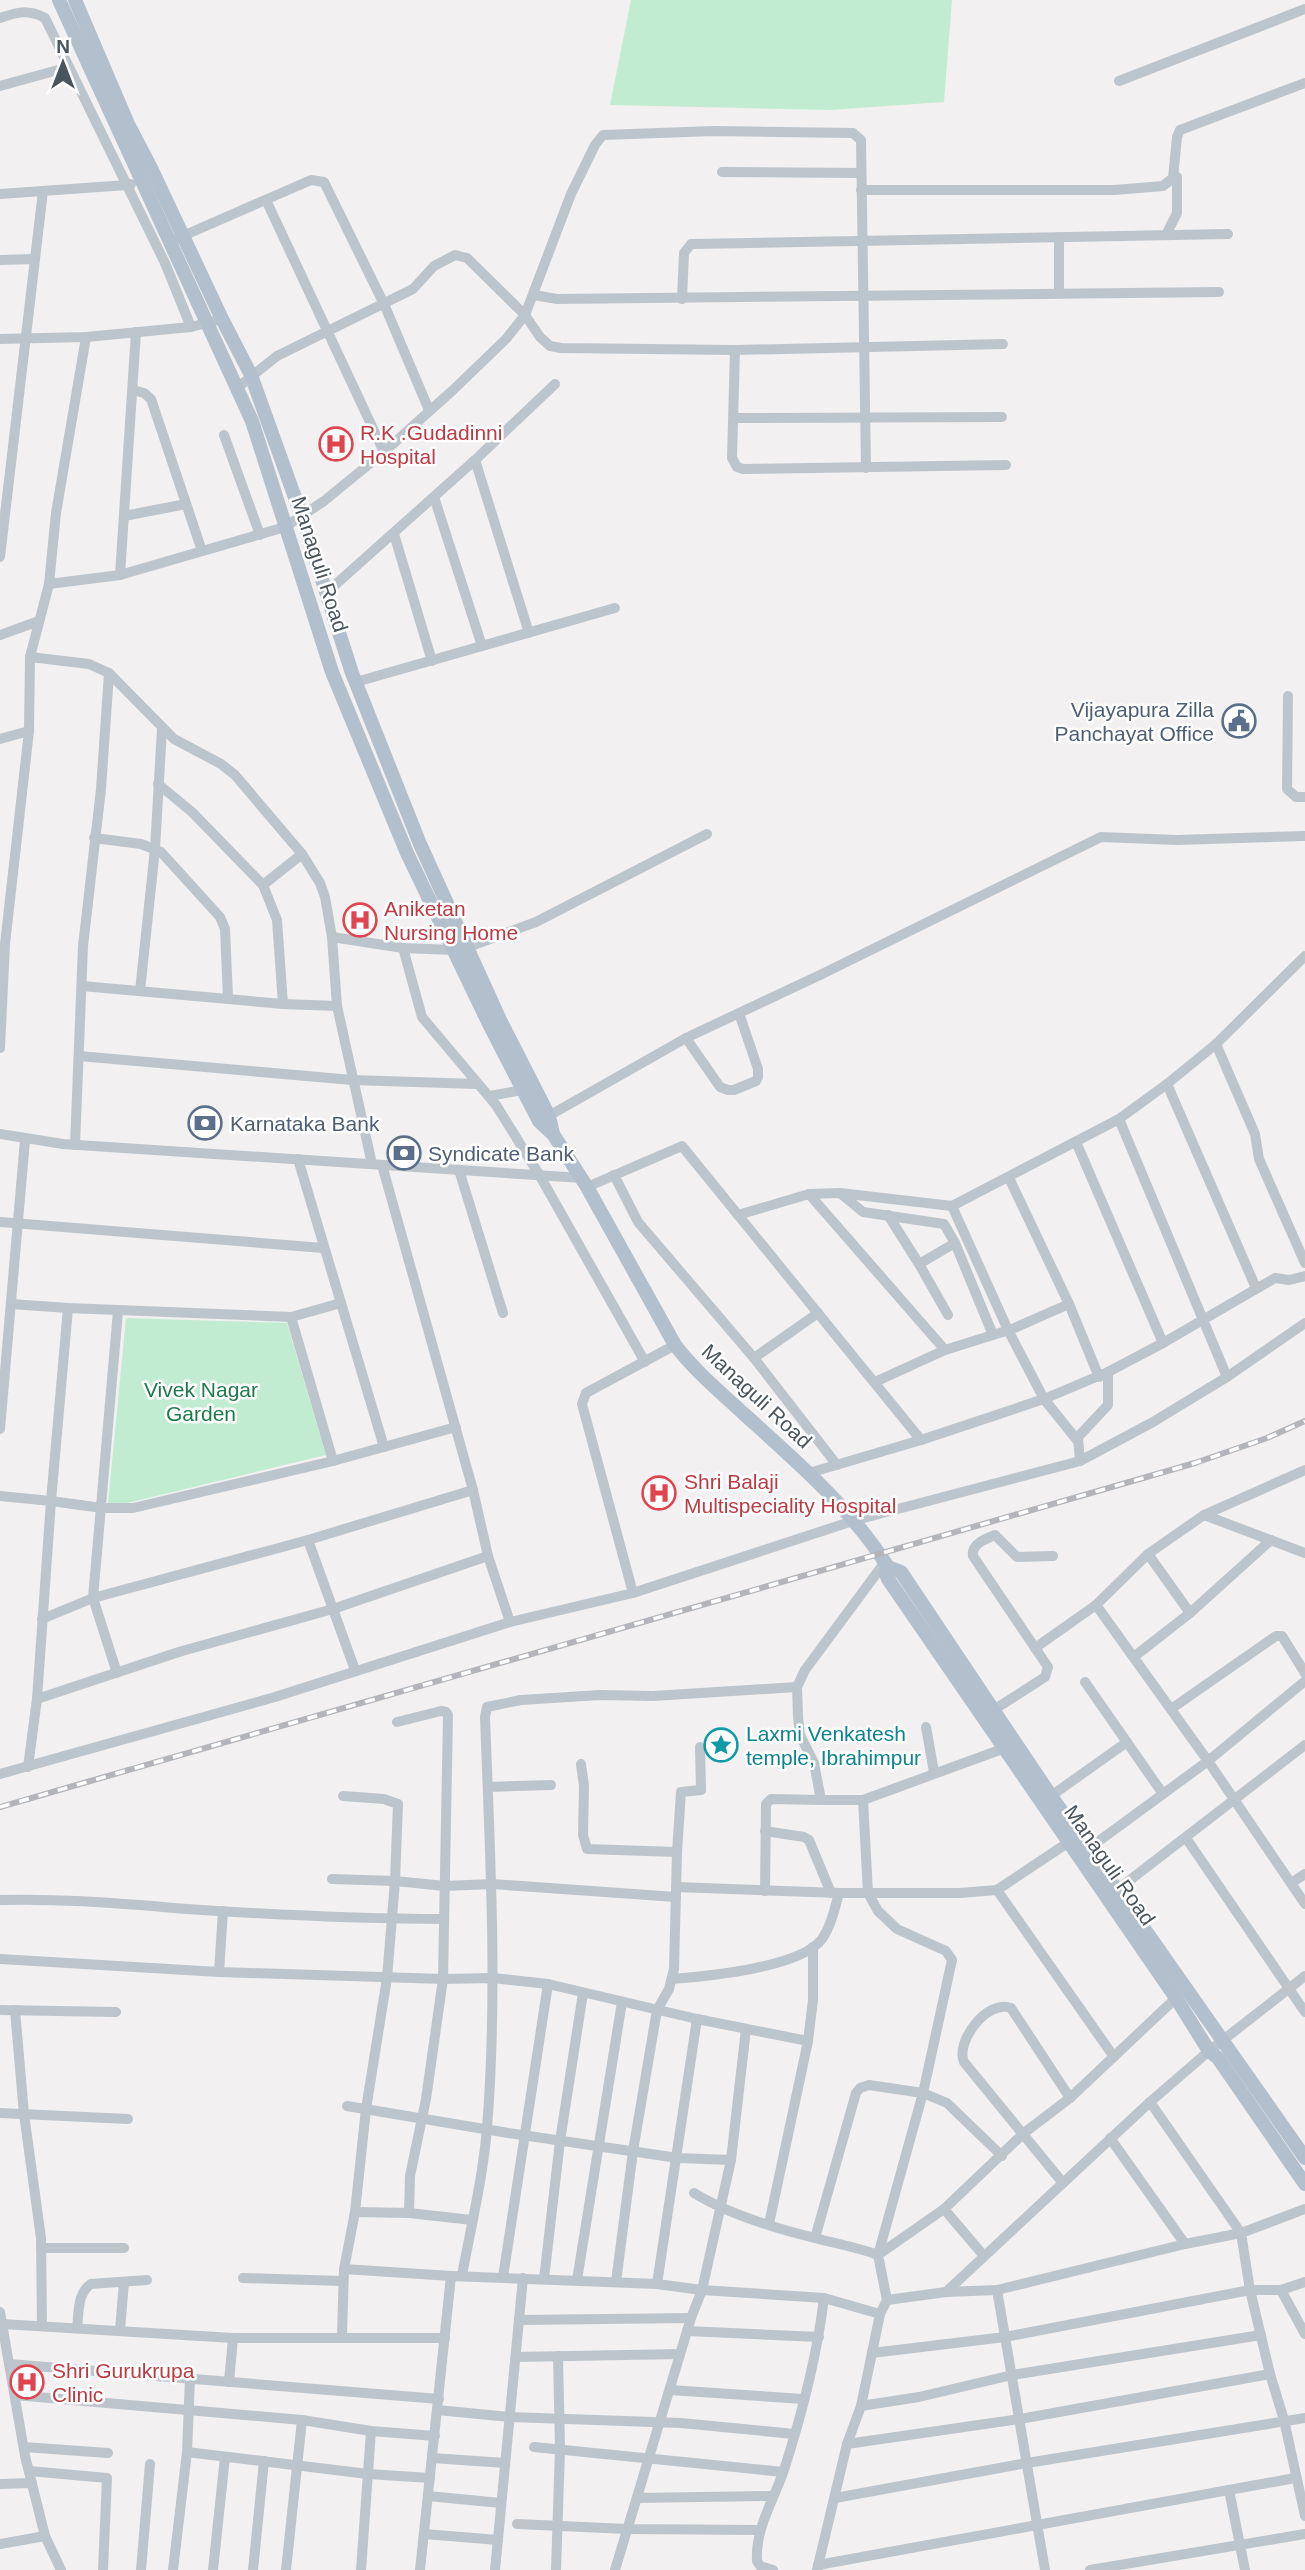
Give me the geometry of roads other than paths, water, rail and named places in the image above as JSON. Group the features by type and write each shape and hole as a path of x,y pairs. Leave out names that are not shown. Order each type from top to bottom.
{"main road":[{"name":"Managuli Road","path":"59,0 146,172 215,322 237,388 252,421 340,690 407,853 499,1020 544,1119"},
{"name":"Managuli Road","path":"75,0 123,126"},
{"name":"Managuli Road","path":"215,322 251,376 302,517 356,682 461,948 523,1090 584,1182 675,1345 691,1366 809,1473 856,1520 886,1565 901,1572 992,1711 1305,2158"},
{"name":"Managuli Road","path":"886,1565 888,1579 1176,1998 1209,2051 1218,2058 1305,2184"}],"street":[{"path":"1119,81 1305,9"},
{"path":"0,18 16,12 34,12 44,18 127,185 191,327"},
{"path":"1,83 69,67"},
{"path":"861,190 1114,190 1163,186 1173,178 1180,130 1305,83"},
{"path":"49,584 120,575 285,527 302,517 384,452 506,339 525,315 571,194 595,145 603,135 714,131 853,133 859,136 865,295 866,468"},
{"path":"0,194 128,187 146,172"},
{"path":"722,172 861,173"},
{"path":"1166,235 1177,213 1177,177"},
{"path":"176,238 311,180 324,182 384,304 429,410"},
{"path":"0,557 43,191"},
{"path":"266,200 384,452"},
{"path":"682,299 684,253 691,244 1228,234"},
{"path":"1059,237 1059,293"},
{"path":"237,388 277,356 413,289 434,266 455,255 467,258 525,315 540,337 550,345 561,348 734,350 1003,344"},
{"path":"0,260 35,259"},
{"path":"534,295 556,299 682,299 1219,292"},
{"path":"0,339 86,337 191,327 215,322"},
{"path":"120,575 136,332"},
{"path":"0,1048 3,944 29,731 30,657 49,584 58,500 86,337"},
{"path":"734,350 732,458 737,467 1006,465"},
{"path":"326,593 394,534 555,384"},
{"path":"132,390 144,393 151,399 202,551"},
{"path":"734,418 1002,417"},
{"path":"224,435 260,535"},
{"path":"475,460 529,633"},
{"path":"434,497 482,646"},
{"path":"124,516 186,504"},
{"path":"394,534 432,661"},
{"path":"356,682 615,608"},
{"path":"0,635 39,621"},
{"path":"30,657 89,664 109,673 162,729 235,775 302,854 320,883 332,937 337,1006 352,1080 456,1427 488,1556 510,1622"},
{"path":"75,1145 82,986 109,673"},
{"path":"1287,696 1287,789 1296,797 1305,797"},
{"path":"140,991 155,849 162,729"},
{"path":"0,739 29,731"},
{"path":"158,784 192,812 262,885 277,920 283,1004"},
{"path":"332,937 403,948 461,948 536,922 707,834"},
{"path":"544,1119 685,1038 1101,837 1177,840 1305,836"},
{"path":"94,838 141,844 155,849 220,917 225,929 228,998"},
{"path":"262,885 302,854"},
{"path":"403,948 422,1017 490,1096 541,1176 645,1362"},
{"path":"738,1215 809,1194 840,1193 952,1206 1119,1119 1216,1044 1305,956"},
{"path":"82,986 283,1004 337,1006"},
{"path":"685,1038 720,1087 734,1090 755,1081 758,1069 739,1013"},
{"path":"1216,1044 1255,1134 1259,1158 1305,1263"},
{"path":"79,1056 352,1080 477,1084"},
{"path":"1167,1084 1256,1287"},
{"path":"490,1096 523,1090"},
{"path":"1119,1119 1227,1377"},
{"path":"0,1134 25,1140 75,1145 377,1164 541,1176 584,1182 614,1175 682,1146 921,1440"},
{"path":"0,1429 4,1335 11,1304 25,1140"},
{"path":"1076,1142 1163,1343"},
{"path":"298,1159 384,1447"},
{"path":"459,1170 503,1313"},
{"path":"614,1175 638,1222 754,1358 837,1465"},
{"path":"1009,1178 1103,1374 1108,1405 1077,1440"},
{"path":"840,1193 863,1212 942,1223 955,1243 993,1335"},
{"path":"809,1194 945,1350"},
{"path":"952,1206 1008,1330 1044,1399 1077,1440 1080,1461"},
{"path":"888,1215 948,1315"},
{"path":"0,1222 323,1248"},
{"path":"919,1264 955,1243"},
{"path":"809,1473 921,1440 1044,1399 1103,1374 1163,1343 1275,1278 1289,1280 1305,1276"},
{"path":"11,1304 291,1318 341,1303"},
{"path":"874,1382 945,1350 1008,1330 1069,1304"},
{"path":"28,1767 37,1699 68,1308"},
{"path":"117,1673 93,1598 118,1311"},
{"path":"754,1358 818,1313"},
{"path":"291,1318 332,1461"},
{"path":"0,1774 275,1697 510,1622 633,1593 856,1520 1080,1461 1153,1422 1227,1377 1305,1323"},
{"path":"633,1593 582,1404 586,1393 675,1345"},
{"path":"0,1496 102,1508 133,1508 332,1461 456,1427"},
{"path":"1035,1648 1096,1605 1148,1554 1204,1515 1305,1470"},
{"path":"1290,1478 1305,1483"},
{"path":"42,1619 93,1598 308,1540 473,1490"},
{"path":"1204,1515 1305,1553"},
{"path":"992,1711 1048,1673 1048,1667 973,1556 972,1550 974,1546 995,1535 1017,1557 1053,1556"},
{"path":"308,1540 355,1670"},
{"path":"1135,1656 1190,1613 1270,1540"},
{"path":"1148,1554 1190,1613"},
{"path":"37,1699 182,1651 333,1609 488,1556"},
{"path":"821,1800 814,1763 800,1735 797,1687 804,1670 886,1565"},
{"path":"1096,1605 1135,1656 1305,1903"},
{"path":"1171,1709 1276,1636 1282,1636 1305,1673"},
{"path":"1088,1849 1208,1761 1305,1681"},
{"path":"1085,1682 1163,1794"},
{"path":"421,2570 445,2338 457,2276 472,2220 487,2130 493,1978 485,1717 487,1707 521,1700 600,1695 653,1696 797,1687"},
{"path":"397,1723 441,1712 447,1713 443,1979 422,2118 410,2176 409,2213"},
{"path":"926,1727 934,1772"},
{"path":"1051,1796 1127,1742"},
{"path":"1117,1890 1305,1745"},
{"path":"616,2282 633,2151 657,2010 667,1995 672,1979 681,1792 701,1790 700,1747"},
{"path":"765,1891 765,1807 771,1799 863,1800 1005,1748"},
{"path":"581,1764 584,1786 583,1835 587,1849 677,1852"},
{"path":"488,1787 551,1785"},
{"path":"342,2336 342,2281 355,2211 366,2109 387,1978 398,1804 384,1799 344,1796"},
{"path":"863,1800 868,1893 878,1911 897,1929 946,1951 952,1960 923,2093 878,2255 887,2300 880,2315 861,2406 847,2444 820,2568 1036,2524 1295,2478"},
{"path":"672,1979 750,1970 802,1954 823,1936 832,1917 835,1893 809,1840 765,1831"},
{"path":"1186,1838 1305,2012"},
{"path":"332,1878 445,1886 492,1884 676,1892 960,1893 997,1890 1069,1842"},
{"path":"1291,1883 1305,1874"},
{"path":"997,1890 1114,2057"},
{"path":"0,1900 44,1898 223,1911 442,1919"},
{"path":"219,1972 223,1911"},
{"path":"769,2224 808,2041 813,2000 813,1947"},
{"path":"0,1959 219,1972 387,1978 493,1978 548,1984 697,2019 808,2041"},
{"path":"946,2291 1150,2102 1222,2040 1305,1976"},
{"path":"503,2277 548,1984"},
{"path":"544,2279 560,2141 583,1993"},
{"path":"878,2255 944,2210 1024,2133 1070,2098 1176,1998"},
{"path":"577,2280 622,2002"},
{"path":"1063,2183 962,2059 971,2028 993,2007 1011,2007 1070,2098"},
{"path":"0,2010 116,2012"},
{"path":"15,2010 24,2114 41,2248 42,2325"},
{"path":"657,2284 697,2019"},
{"path":"614,2570 702,2290 731,2160 746,2029"},
{"path":"815,2238 856,2093 860,2088 869,2085 923,2093 947,2103 1002,2156"},
{"path":"1150,2102 1241,2233 1250,2290 1284,2420 1305,2516"},
{"path":"347,2106 524,2136 678,2158 731,2160"},
{"path":"0,2113 128,2119"},
{"path":"1110,2138 1185,2244"},
{"path":"694,2193 719,2208 878,2255"},
{"path":"887,2300 946,2291 997,2290 1241,2233 1305,2209"},
{"path":"944,2210 984,2256"},
{"path":"355,2211 409,2213 472,2220"},
{"path":"41,2248 124,2248"},
{"path":"344,2269 657,2284 702,2290 824,2298 880,2315"},
{"path":"243,2278 342,2281"},
{"path":"495,2570 523,2278"},
{"path":"77,2328 81,2294 91,2284 147,2280"},
{"path":"120,2330 124,2282"},
{"path":"872,2353 1005,2337 1250,2290 1281,2290 1305,2282"},
{"path":"997,2290 1045,2570"},
{"path":"1281,2290 1305,2334"},
{"path":"773,2570 760,2566 757,2561 760,2530 783,2472 794,2434 819,2337 824,2298"},
{"path":"0,2312 7,2371 15,2395 29,2471 45,2536 61,2570"},
{"path":"519,2320 691,2318"},
{"path":"2,2324 233,2338 445,2338"},
{"path":"687,2331 819,2337"},
{"path":"861,2406 919,2397 1012,2375 1261,2335"},
{"path":"229,2382 233,2338"},
{"path":"516,2357 680,2354"},
{"path":"556,2570 560,2449 558,2356"},
{"path":"7,2371 229,2382 438,2404 510,2417 661,2422 794,2434"},
{"path":"847,2444 1020,2419 1270,2374"},
{"path":"173,2570 187,2452 190,2379"},
{"path":"670,2390 803,2399"},
{"path":"15,2395 302,2420 371,2431 435,2436"},
{"path":"835,2498 1027,2463 1305,2418"},
{"path":"286,2570 302,2420"},
{"path":"361,2570 371,2431"},
{"path":"24,2447 108,2453"},
{"path":"534,2447 783,2472"},
{"path":"187,2452 368,2474 430,2478"},
{"path":"213,2570 225,2457"},
{"path":"432,2458 505,2463"},
{"path":"253,2570 264,2461"},
{"path":"142,2570 150,2464"},
{"path":"29,2471 107,2478 103,2570"},
{"path":"0,2484 32,2483"},
{"path":"1229,2490 1245,2570"},
{"path":"428,2496 502,2503"},
{"path":"637,2498 772,2496"},
{"path":"517,2524 627,2529 760,2530"},
{"path":"424,2534 498,2540"},
{"path":"1090,2570 1305,2534"},
{"path":"0,2544 45,2536"}],"railway":[{"path":"0,1807 1195,1463 1267,1438 1305,1421"}],"place":[{"name":"R.K .Gudadinni Hospital","path":"336,444"},
{"name":"Vijayapura Zilla Panchayat Office","path":"1239,721"},
{"name":"Aniketan Nursing Home","path":"360,920"},
{"name":"Karnataka Bank","path":"205,1123"},
{"name":"Syndicate Bank","path":"404,1153"},
{"name":"Shri Balaji Multispeciality Hospital","path":"659,1493"},
{"name":"Laxmi Venkatesh temple, Ibrahimpur","path":"721,1745"},
{"name":"Shri Gurukrupa Clinic","path":"27,2382"}],"park label":[{"name":"Vivek Nagar Garden","path":"201,1401"}]}
